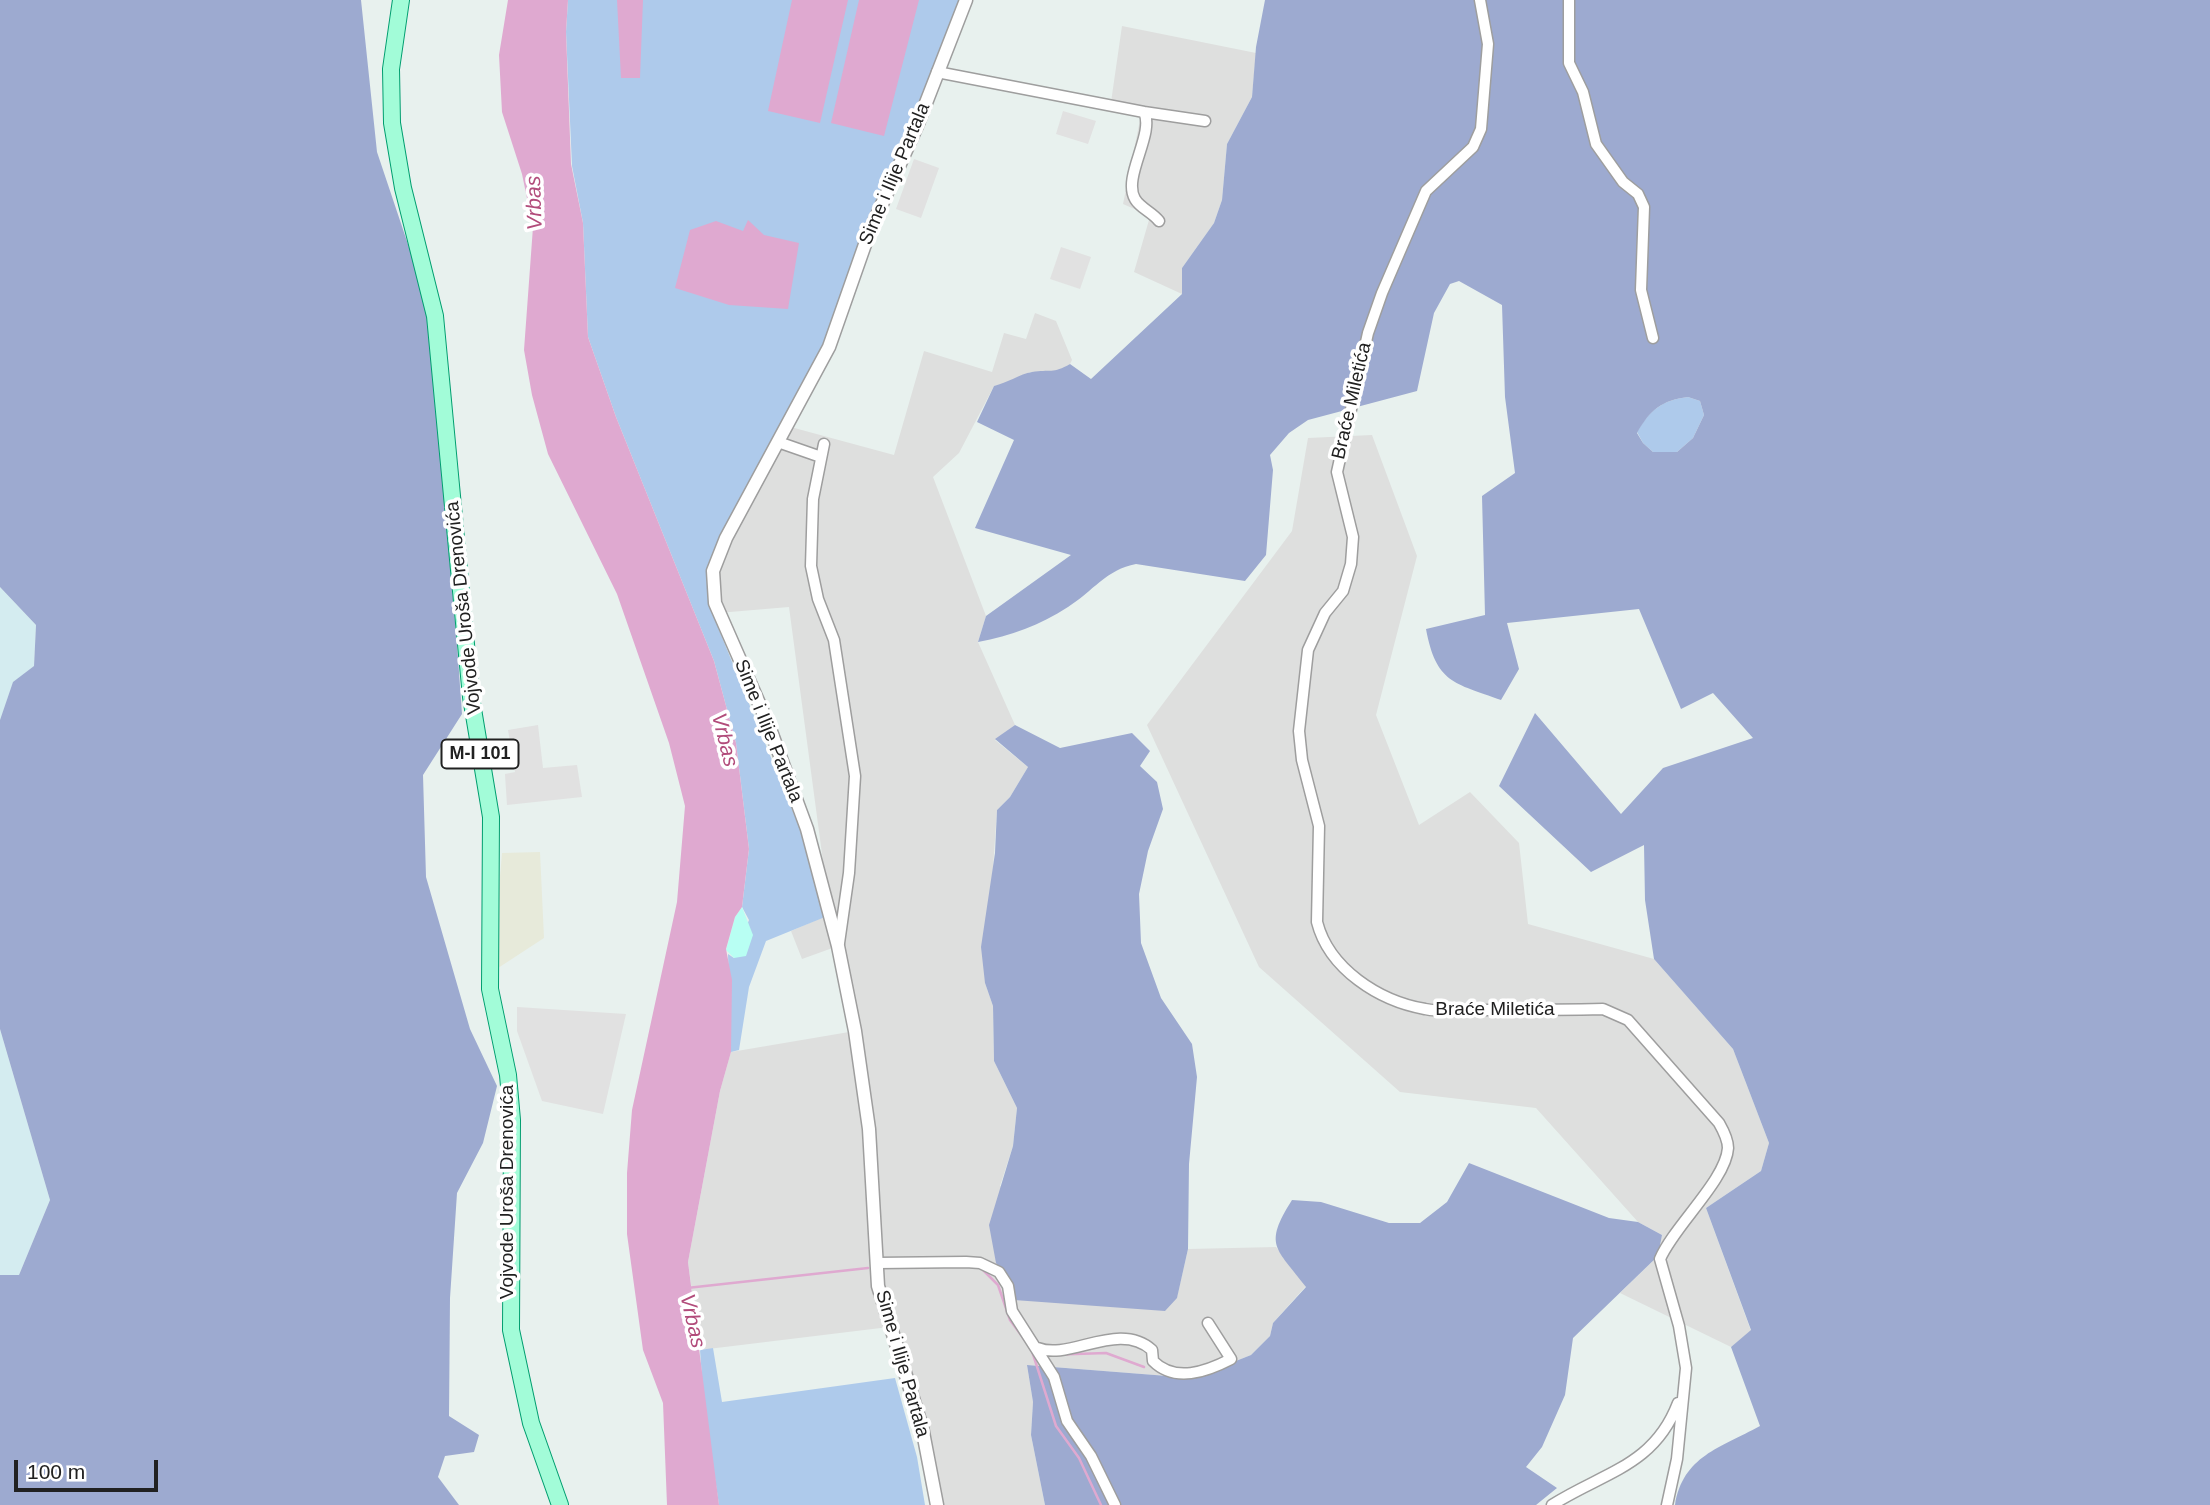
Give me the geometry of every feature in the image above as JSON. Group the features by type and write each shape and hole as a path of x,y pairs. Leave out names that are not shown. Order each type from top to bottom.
{"main road":[{"name":"Vojvode Uroša Drenovića","path":"401,0 391,69 393,133 402,188 435,316 471,697 492,825 490,989 508,1075 512,1120 510,1330 531,1423 561,1505"}],"street":[{"name":"Sime i Ilije Partala","path":"937,1505 922,1427 883,1307 877,1263 866,1107 838,946 807,829 769,726 718,613 713,594 713,571 720,552 830,347 874,220 917,126 966,0"},
{"name":"Braće Miletića","path":"1480,0 1488,44 1478,138 1473,147 1426,191 1368,333 1352,413 1338,463 1337,472 1353,537 1352,564 1343,591 1325,613 1308,650 1299,731 1302,760 1319,826 1317,922 1321,937 1334,959 1369,986 1414,1007 1442,1012 1604,1009 1617,1013 1628,1020 1713,1112 1727,1143 1724,1160 1701,1201 1676,1229 1660,1259 1685,1356 1677,1459 1667,1505"},
{"path":"1569,0 1569,63 1583,92 1596,144 1623,182 1638,194 1644,207 1641,290 1653,338"},
{"path":"937,72 1144,112 1205,121"},
{"path":"1144,112 1145,129 1132,185 1134,197 1159,221"},
{"path":"778,442 821,457"},
{"path":"824,444 813,499 811,566 818,598 835,640 855,776 849,873 838,946"},
{"path":"877,1263 966,1262 992,1267 999,1272 1008,1286 1012,1311 1054,1377 1067,1421 1091,1456 1115,1505"},
{"path":"1038,1348 1056,1352 1091,1341 1132,1342 1152,1350 1153,1361 1159,1367 1193,1374 1231,1359 1208,1323"},
{"path":"1552,1505 1646,1451 1668,1428 1683,1387"}],"shaded area":[{"path":"0,0 361,0 377,152 426,298 457,644 462,714 423,775 426,877 470,1029 497,1086 483,1143 457,1193 450,1298 449,1416 479,1435 474,1452 445,1456 438,1477 459,1505 0,1505 0,1275 19,1275 50,1200 0,1029 0,720 13,682 34,666 36,625 0,587"},
{"path":"568,0 966,0 838,321 709,571 711,610 802,834 825,917 766,941 749,987 739,1050 731,1052 728,954 734,958 749,920 742,907 749,849 736,743 714,661 616,417 588,337 583,223 572,166 566,32"},
{"path":"1265,0 2210,0 2210,1505 1675,1505 1679,1488 1695,1464 1705,1455 1760,1426 1731,1347 1751,1330 1706,1208 1761,1171 1769,1143 1733,1049 1654,959 1645,900 1644,845 1591,872 1499,786 1535,713 1621,814 1663,768 1753,738 1713,693 1681,709 1639,609 1507,623 1519,669 1501,700 1459,684 1442,671 1435,660 1426,629 1485,615 1482,496 1515,473 1505,397 1502,305 1459,281 1450,284 1434,313 1417,391 1308,420 1289,433 1270,455 1273,470 1266,555 1245,581 1136,564 1108,576 1077,601 1047,619 1002,637 978,642 986,616 1071,555 975,528 1014,440 977,422 994,386 1023,375 1055,370 1070,364 1091,379 1182,294 1182,268 1214,223 1222,200 1227,144 1252,97 1256,47","holes":["1688,397 1700,401 1704,415 1693,438 1677,452 1653,452 1643,443 1637,433 1658,408"]},
{"path":"1122,26 1256,53 1252,97 1227,144 1222,200 1214,223 1182,268 1182,294 1134,272 1149,220 1146,214 1123,204 1141,115 1110,109"},
{"path":"1063,111 1096,121 1088,144 1056,134"},
{"path":"914,159 939,168 921,218 896,209"},
{"path":"1061,247 1091,257 1080,289 1050,279"},
{"path":"1035,313 1056,321 1072,360 1070,364 1056,373 1030,372 1015,381 994,386 959,453 933,477 986,616 978,642 1015,725 995,740 1028,767 1010,797 997,810 985,983 993,1006 994,1061 1017,1108 1013,1146 1000,1186 1177,1297 1188,1249 1276,1247 1306,1286 1273,1323 1270,1336 1251,1355 1193,1378 1027,1365 1033,1402 1031,1435 1045,1505 935,1505 930,1462 889,1327 700,1350 688,1262 720,1091 731,1052 855,1031 838,946 802,959 791,931 830,914 789,607 718,613 713,571 787,426 894,455 924,351 992,372 1004,333 1026,339"},
{"path":"1688,397 1700,401 1704,415 1693,438 1677,452 1653,452 1643,443 1637,432 1642,424 1658,407"},
{"path":"1372,435 1417,556 1376,715 1419,825 1470,792 1519,843 1528,924 1654,959 1733,1049 1769,1143 1761,1171 1706,1208 1751,1331 1731,1347 1620,1293 1658,1256 1662,1235 1638,1222 1536,1108 1400,1092 1259,967 1147,725 1292,531 1308,438"},
{"path":"0,587 36,625 34,666 13,683 0,720"},
{"path":"538,725 543,768 577,765 582,797 507,805 505,774 515,772 508,730"},
{"path":"1015,725 1060,748 1132,733 1150,751 1140,766 1157,782 1163,809 1148,851 1139,894 1141,943 1161,998 1192,1044 1197,1077 1189,1164 1188,1249 1177,1298 1165,1311 1014,1300 1011,1286 996,1263 989,1225 1013,1146 1017,1108 994,1061 993,1006 985,983 981,947 995,853 997,810 1010,797 1028,767 995,739"},
{"path":"540,852 544,938 492,972 502,853"},
{"path":"517,1007 626,1014 603,1114 542,1101 517,1031"},
{"path":"0,1029 50,1200 19,1275 0,1275"},
{"path":"1469,1163 1609,1218 1638,1222 1662,1235 1658,1256 1573,1338 1565,1395 1542,1447 1526,1467 1557,1488 1536,1505 1045,1505 1031,1435 1033,1402 1027,1365 1193,1378 1251,1355 1270,1336 1273,1323 1306,1287 1277,1246 1278,1227 1292,1200 1321,1202 1389,1223 1420,1223 1447,1202"},
{"path":"713,1348 722,1402 895,1378 917,1457 925,1505 719,1505 704,1405 700,1350"}],"sand":[{"path":"742,907 753,935 746,956 734,958 726,950 735,917"}],"water":[{"name":"Vrbas","path":"508,0 568,0 566,32 571,164 583,223 588,337 616,417 714,661 736,743 749,849 742,907 735,917 726,949 732,980 731,1052 720,1091 688,1262 719,1505 667,1505 663,1403 643,1350 627,1234 627,1173 632,1110 677,902 685,806 669,743 617,594 548,454 532,395 524,350 533,227 522,174 502,112 499,55"},
{"path":"617,0 643,0 640,78 621,78"},
{"path":"792,0 848,0 820,123 768,111"},
{"path":"859,0 919,0 884,136 831,123"},
{"path":"748,220 764,235 799,243 788,309 729,305 675,288 690,230 716,221 743,231"}],"waterway":[{"name":"Vrbas","path":"687,1288 868,1268"},
{"path":"983,1270 998,1285 1010,1320 1027,1343"},
{"path":"1032,1351 1056,1426 1079,1458 1101,1505"},
{"path":"1046,1355 1106,1353 1144,1367"}]}
